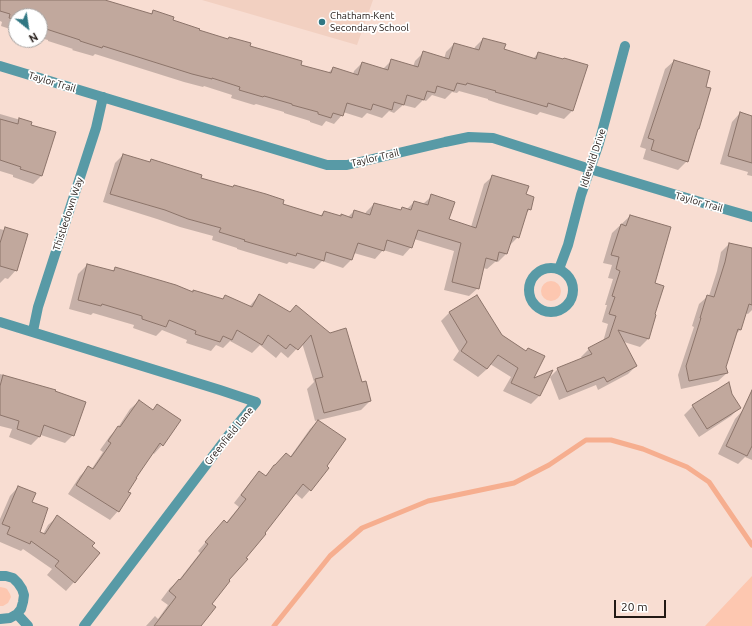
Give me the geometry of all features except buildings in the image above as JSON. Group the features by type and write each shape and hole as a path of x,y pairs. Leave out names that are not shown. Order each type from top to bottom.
{"street":[{"name":"Idlewild Drive","path":"559,270 568,245 581,195 599,143 625,46"},
{"name":"Taylor Trail","path":"0,66 327,165 347,165 469,137 492,138 752,217"},
{"name":"Thistledown Way","path":"33,331 38,307 93,135 103,97"},
{"path":"546,268 559,270 565,273 569,278 573,291 568,304 557,311 550,312 538,307 533,302 529,289 534,276 539,272 546,268"},
{"name":"Greenfield Lane","path":"0,322 33,331 256,402 228,436 84,626"},
{"path":"0,576 13,578 22,589 24,595 21,609 10,618 0,619"},
{"path":"16,614 28,626"}],"shaded area":[{"name":"Chatham-Kent Secondary School","path":"202,0 373,0 357,45"},
{"path":"551,281 558,284 561,291 558,298 551,301 544,298 541,291 544,284"},
{"path":"752,576 752,626 705,626"},
{"path":"0,587 7,589 11,597 8,603 3,606 0,606"}],"waterway":[{"path":"274,626 330,556 362,528 428,501 514,483 549,465 586,440 611,440 643,449 687,467 709,482 752,545"}],"place":[{"name":"Chatham-Kent Secondary School","path":"322,22"}]}
